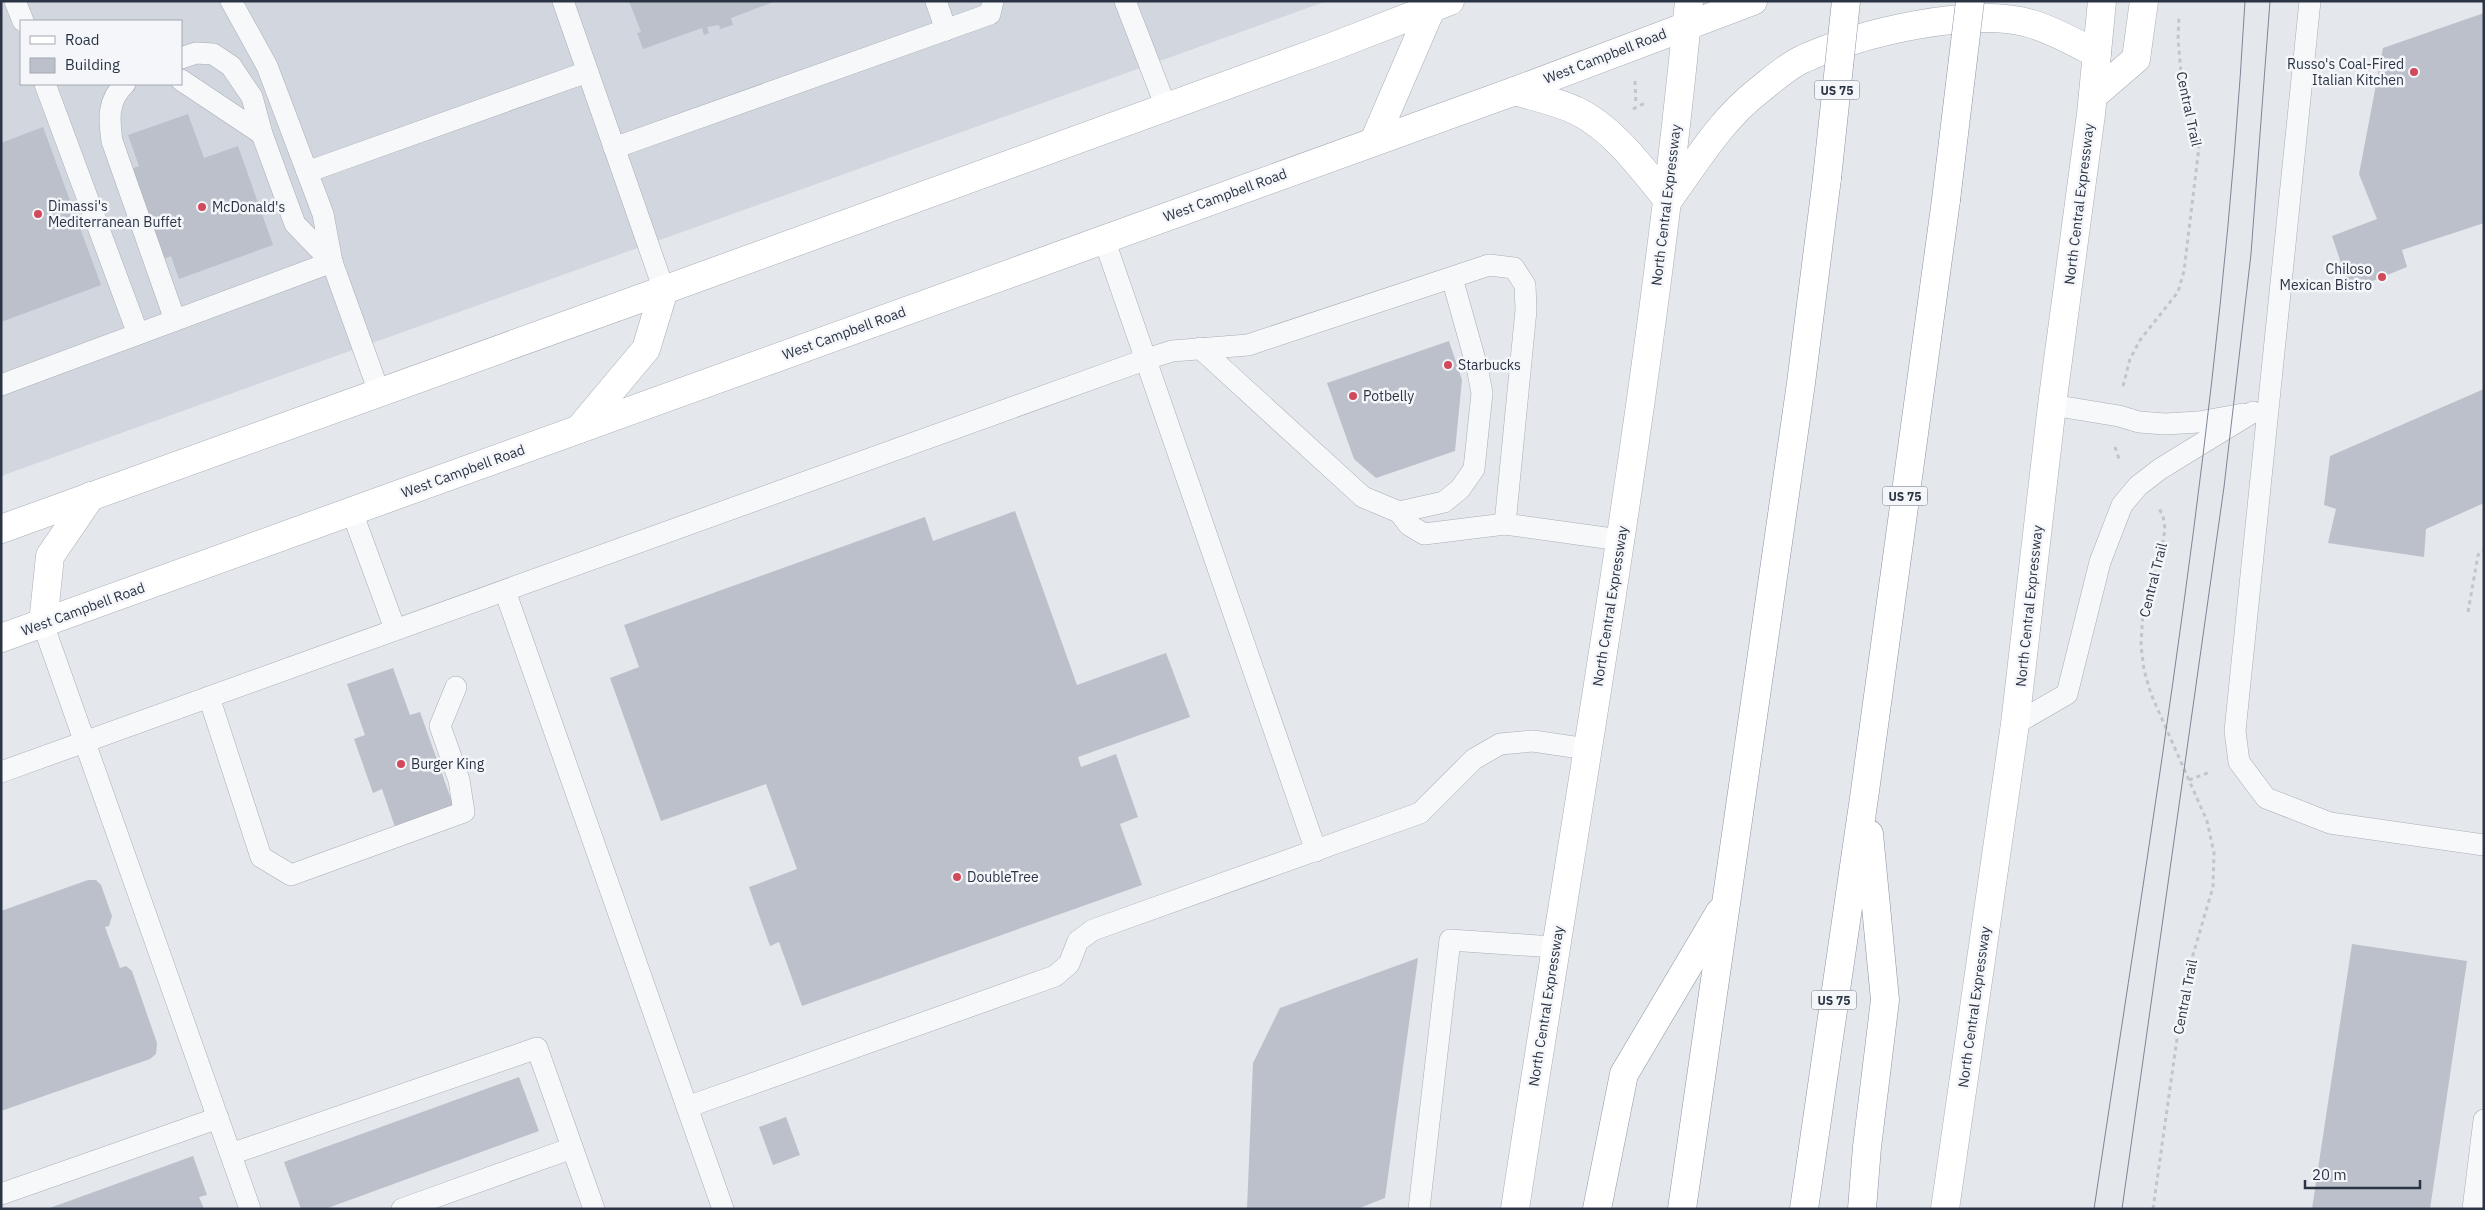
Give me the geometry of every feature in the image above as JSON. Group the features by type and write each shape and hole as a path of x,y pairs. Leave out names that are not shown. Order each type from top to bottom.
{"main road":[{"name":"West Campbell Road","path":"1,638 1515,91 1687,14 1753,1"},
{"name":"US 75","path":"1682,1209 1803,374 1846,1"},
{"name":"US 75","path":"1804,1209 1865,791 1946,200 1970,1"},
{"name":"North Central Expressway","path":"1945,1209 2015,724 2052,405 2093,96 2102,1"},
{"path":"2093,96 2136,59 2144,1"},
{"path":"1,529 664,290 1441,5"},
{"path":"1374,141 1441,5"},
{"name":"North Central Expressway","path":"1515,1209 1554,947 1620,540 1668,200 1687,14"},
{"path":"1515,91 1578,112 1612,135 1668,200 1729,118 1756,92 1802,59 1846,43 1927,22 1999,20 2030,24 2066,37 2097,54"},
{"path":"578,430 646,349 664,290"},
{"path":"43,624 50,556 91,496"},
{"path":"1862,1209 1867,1147 1885,1000 1865,791"},
{"path":"1597,1209 1624,1074 1727,901"}],"lane":[{"path":"15,1 23,20"},
{"path":"231,1 267,66 323,214 332,262 379,392"},
{"path":"563,1 664,290"},
{"path":"936,1 946,30"},
{"path":"614,148 990,14 993,1"},
{"path":"2310,1 2235,731 2239,762 2266,798 2330,823 2484,845"},
{"path":"1129,2 1166,107"},
{"path":"182,58 196,53 213,54 231,66 252,97 262,134 295,224 332,262"},
{"path":"307,172 587,72"},
{"path":"182,81 262,134"},
{"path":"45,85 138,334"},
{"path":"124,85 118,90 109,116 112,141 175,320"},
{"path":"1104,238 1316,851"},
{"path":"1,384 332,262"},
{"path":"1,772 1147,359 1172,351 1248,345 1489,265 1514,268 1524,284 1526,310 1505,524"},
{"path":"1398,512 1444,502 1460,489 1474,469 1482,393 1477,367 1452,278"},
{"path":"1200,348 1363,497 1398,512 1409,525 1424,534 1505,524 1620,540"},
{"path":"2015,724 2067,694 2103,553 2122,505 2138,486 2160,469 2254,412 2199,422 2165,424 2139,422 2119,416 2052,405"},
{"path":"352,512 395,629"},
{"path":"504,591 723,1209"},
{"path":"43,624 250,1209"},
{"path":"210,697 260,857 291,875 464,812 459,780 440,726 456,687"},
{"path":"687,1107 1055,976 1069,964 1078,940 1093,930 1420,813 1474,759 1500,744 1533,741 1587,749"},
{"path":"1418,1209 1450,940 1554,947"},
{"path":"231,1154 536,1048 594,1209"},
{"path":"1,1194 218,1118"},
{"path":"2473,1209 2484,1120"},
{"path":"402,1209 572,1148"}],"path":[{"name":"Central Trail","path":"2153,1209 2185,982 2213,887 2214,852 2207,821 2151,694 2144,670 2141,646 2143,609 2162,548 2165,530 2163,515 2154,501 2138,486 2117,458 2115,442 2124,376 2130,359 2140,340 2178,292 2184,271 2199,147 2195,121 2181,73 2178,39 2179,10"},
{"path":"1635,81 1636,105"},
{"path":"2468,612 2478,555 2484,550"}],"shaded area":[{"path":"1,1 1327,1 1,476"}],"building":[{"path":"629,1 776,1 731,18 733,25 720,29 719,25 707,27 709,33 704,35 702,28 643,49 637,33 641,32"},
{"path":"2484,13 2484,223 2402,250 2407,267 2350,290 2332,236 2377,219 2359,174 2383,48"},
{"name":"McDonald's","path":"188,114 204,158 238,146 273,245 179,279 171,256 163,259 131,169 139,166 128,135"},
{"name":"Dimassi's Mediterranean Buffet","path":"43,127 101,285 1,322 1,143"},
{"path":"1449,341 1462,380 1455,451 1376,478 1354,459 1327,383"},
{"path":"2484,389 2484,503 2426,529 2424,557 2328,543 2336,509 2324,505 2330,456"},
{"path":"1015,511 1077,685 1166,653 1190,717 1078,757 1081,767 1116,754 1138,817 1120,824 1142,885 802,1006 779,942 770,946 749,887 797,869 766,784 661,821 610,678 639,667 624,625 925,517 933,541"},
{"name":"Burger King","path":"393,668 410,715 420,712 456,813 395,827 382,789 373,793 354,739 365,735 347,684"},
{"path":"88,880 96,880 101,885 112,916 109,926 105,927 120,968 126,966 132,971 157,1043 156,1054 150,1059 1,1111 1,911"},
{"path":"2352,944 2467,961 2430,1209 2312,1209"},
{"path":"1418,958 1385,1198 1357,1209 1247,1209 1253,1063 1280,1008"},
{"path":"519,1077 539,1131 325,1209 301,1209 284,1162"},
{"path":"786,1117 800,1155 773,1165 759,1127"},
{"path":"193,1156 207,1195 199,1197 204,1209 47,1209"}],"tram line":[{"path":"2094,1209 2162,758 2203,456 2220,305 2245,1"},
{"path":"2122,1209 2224,487 2251,254 2270,1"}],"place":[{"name":"Russo's Coal-Fired Italian Kitchen","path":"2414,72"},
{"name":"McDonald's","path":"202,207"},
{"name":"Dimassi's Mediterranean Buffet","path":"38,214"},
{"name":"Chiloso Mexican Bistro","path":"2382,277"},
{"name":"Starbucks","path":"1448,365"},
{"name":"Potbelly","path":"1353,396"},
{"name":"Burger King","path":"401,764"},
{"name":"DoubleTree","path":"957,877"}]}
